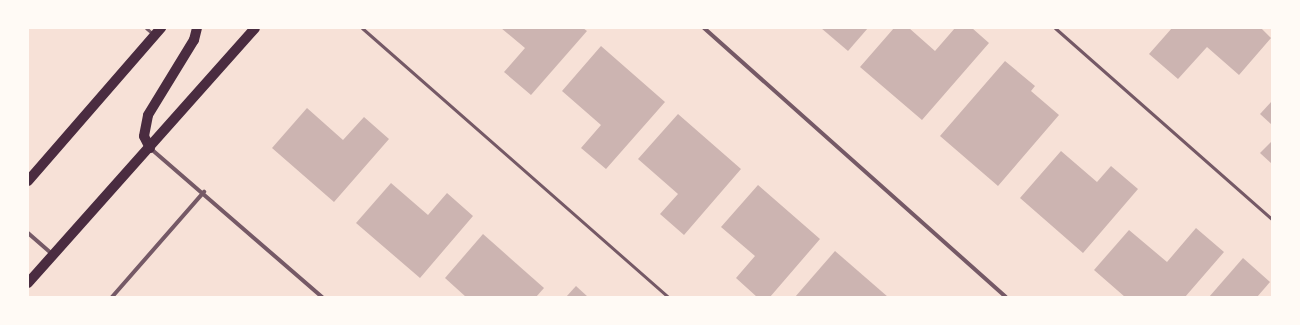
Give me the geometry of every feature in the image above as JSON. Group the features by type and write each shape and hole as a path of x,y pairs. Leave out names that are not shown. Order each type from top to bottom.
{"main road":[{"path":"150,148 144,136 148,115 194,40 197,28"},
{"path":"28,283 150,148 255,28"},
{"path":"28,181 158,32"}],"street":[{"path":"704,28 1006,297"},
{"path":"150,148 204,192 322,297"},
{"path":"112,297 204,192"},
{"path":"28,233 53,255"}],"lane":[{"path":"146,28 158,32"},
{"path":"362,28 668,297"},
{"path":"1054,28 1272,219"}],"building":[{"path":"501,28 583,28 587,31 531,95 504,72 525,48"},
{"path":"821,28 868,28 848,51"},
{"path":"894,28 909,28 935,51 955,28 972,28 989,43 922,120 860,67"},
{"path":"1172,28 1261,28 1271,38 1239,75 1207,47 1178,79 1149,54"},
{"path":"601,46 665,102 606,169 581,148 601,125 562,91"},
{"path":"1005,61 1035,86 1031,91 1059,115 998,186 940,136"},
{"path":"1272,101 1272,125 1260,114"},
{"path":"307,108 343,140 364,117 389,139 334,202 272,148"},
{"path":"678,114 741,169 684,235 660,214 678,194 638,159"},
{"path":"1272,141 1272,164 1260,153"},
{"path":"1061,151 1097,182 1111,166 1138,189 1083,253 1020,198"},
{"path":"391,183 428,215 447,193 473,216 420,278 356,223"},
{"path":"758,185 820,239 770,297 757,297 736,278 755,256 721,227"},
{"path":"1196,228 1224,252 1185,297 1125,297 1094,270 1129,230 1167,262"},
{"path":"483,234 544,288 536,297 466,297 445,278"},
{"path":"835,251 888,297 795,297"},
{"path":"1243,258 1270,282 1257,297 1209,297"},
{"path":"576,286 588,297 566,297"}]}
